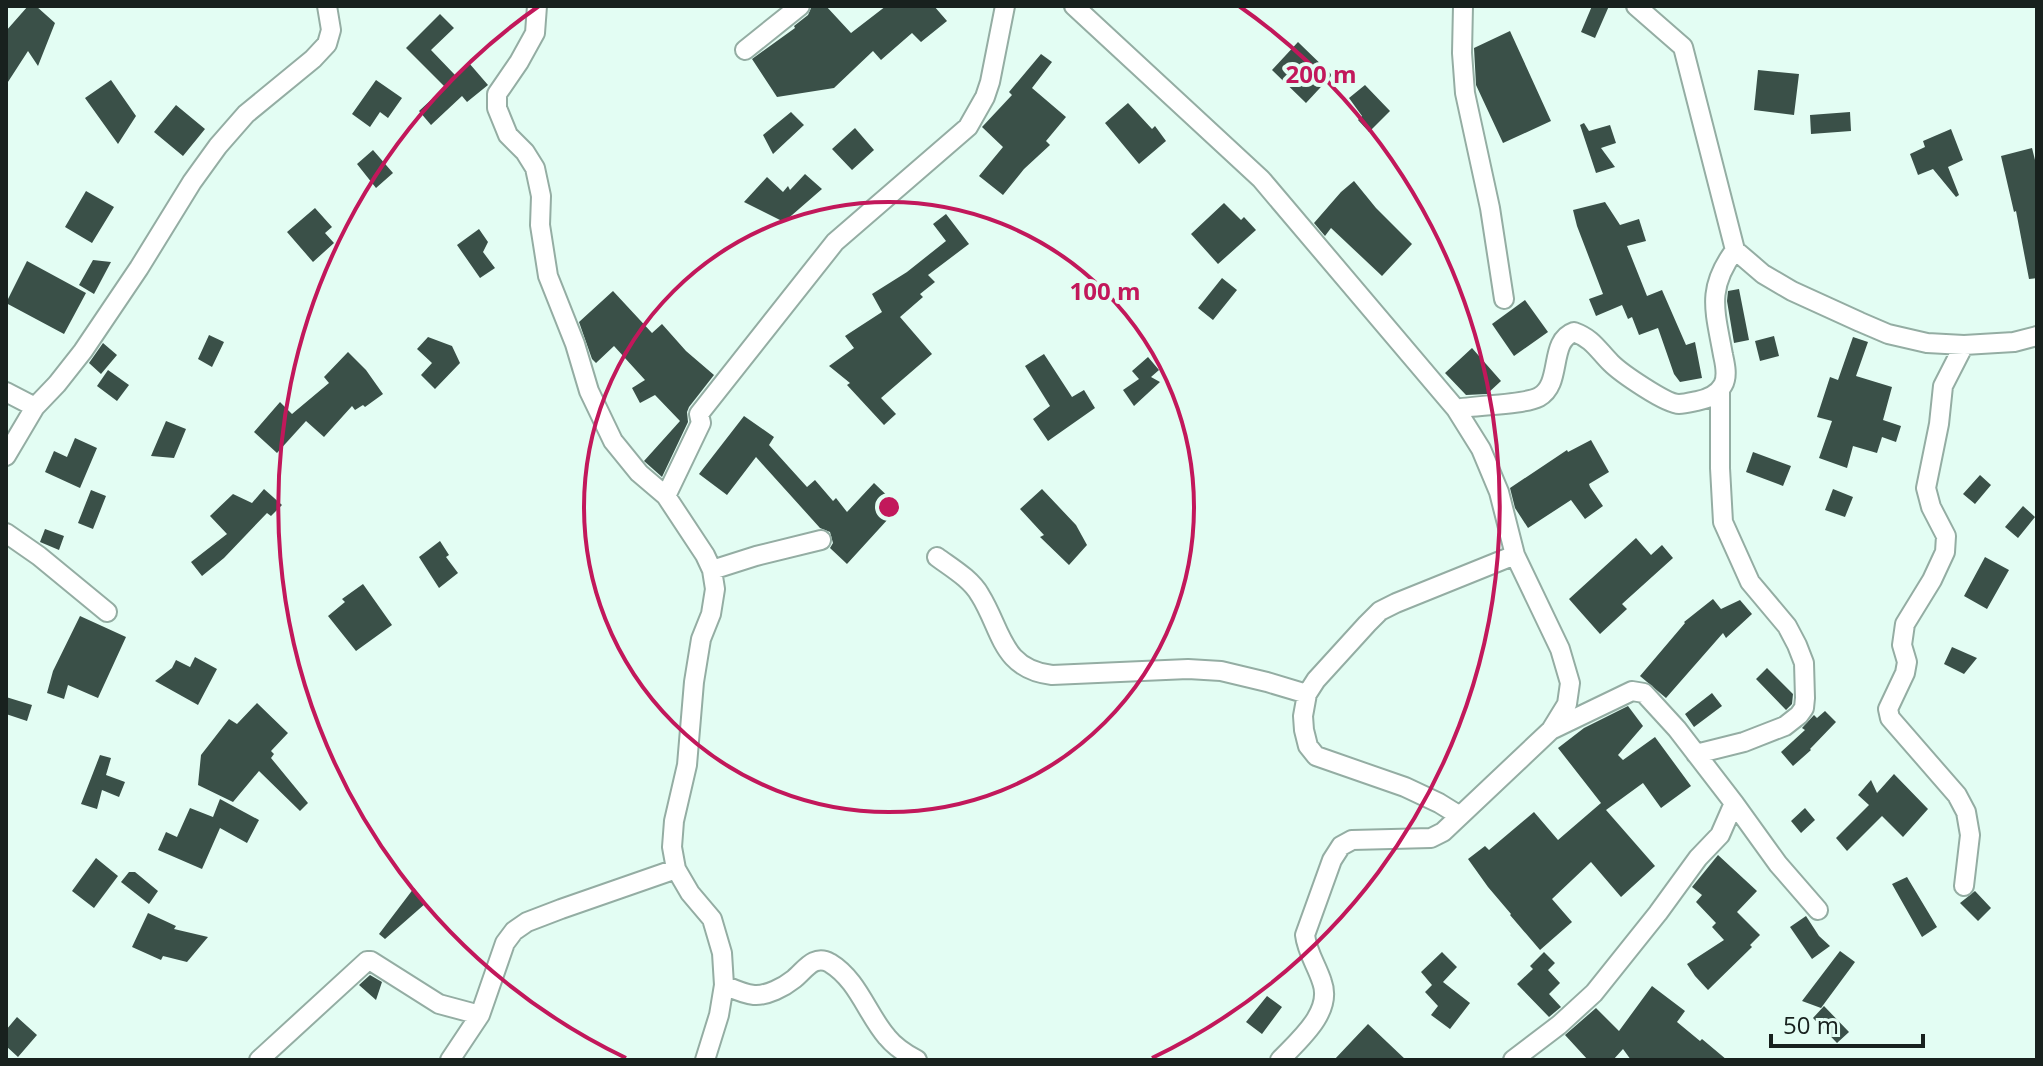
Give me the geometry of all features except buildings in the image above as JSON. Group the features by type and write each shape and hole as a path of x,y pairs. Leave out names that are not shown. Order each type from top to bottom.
{"street":[{"path":"6,456 35,407 83,351 218,146 246,114 327,44 331,30 327,6"},
{"path":"537,6 535,33 497,94 497,108 508,135 535,168 541,196 540,225 548,276 575,344 589,391 613,441 639,473 666,496 712,570 715,589 711,614 701,639 687,765 674,821 672,847 676,869 690,893 712,919 722,953 724,985 719,1015 705,1060"},
{"path":"745,50 800,6"},
{"path":"666,496 701,423 699,414 835,242 968,127 990,82 1005,6"},
{"path":"1074,6 1261,179 1456,409 1481,449 1499,492 1515,555 1560,649 1570,683 1567,704 1551,730 1443,832 1431,838 1352,840 1341,846 1332,860 1305,935 1306,946 1326,992 1324,1003 1310,1028 1280,1060"},
{"path":"1463,6 1465,93 1490,208 1504,299"},
{"path":"1636,6 1683,47 1735,250 1763,274 1792,291 1888,334 1927,343 1964,345 2014,342 2037,336"},
{"path":"1456,409 1541,396 1553,378 1564,338 1574,332 1589,338 1613,365 1648,390 1677,404 1703,400 1720,390 1726,380 1715,308 1716,286 1722,267 1735,250"},
{"path":"1964,345 1943,386 1926,488 1931,507 1946,536 1945,552 1905,624 1902,645 1907,662 1905,673 1888,709 1890,718 1957,795 1966,812 1970,835 1964,886"},
{"path":"1696,754 1744,742 1785,726 1804,708 1805,698 1804,663 1797,645 1780,618 1750,582 1723,522 1720,390"},
{"path":"6,392 35,407"},
{"path":"6,533 107,612"},
{"path":"712,570 821,540"},
{"path":"1460,816 1405,787 1316,756 1308,746 1304,730 1307,694 1316,680 1380,611 1515,555"},
{"path":"937,557 976,589 1011,656 1018,663 1040,673 1221,671 1307,694"},
{"path":"1551,730 1632,691 1644,693 1696,754 1778,864 1818,910"},
{"path":"1513,1060 1594,993 1698,858 1720,835 1734,803"},
{"path":"450,1060 480,1015 505,943 514,931 527,922 676,869"},
{"path":"724,985 754,995 770,993 793,981 810,963 821,960 830,963 852,982 888,1039 917,1060"},
{"path":"259,1060 367,961 439,1004 480,1015"}]}
